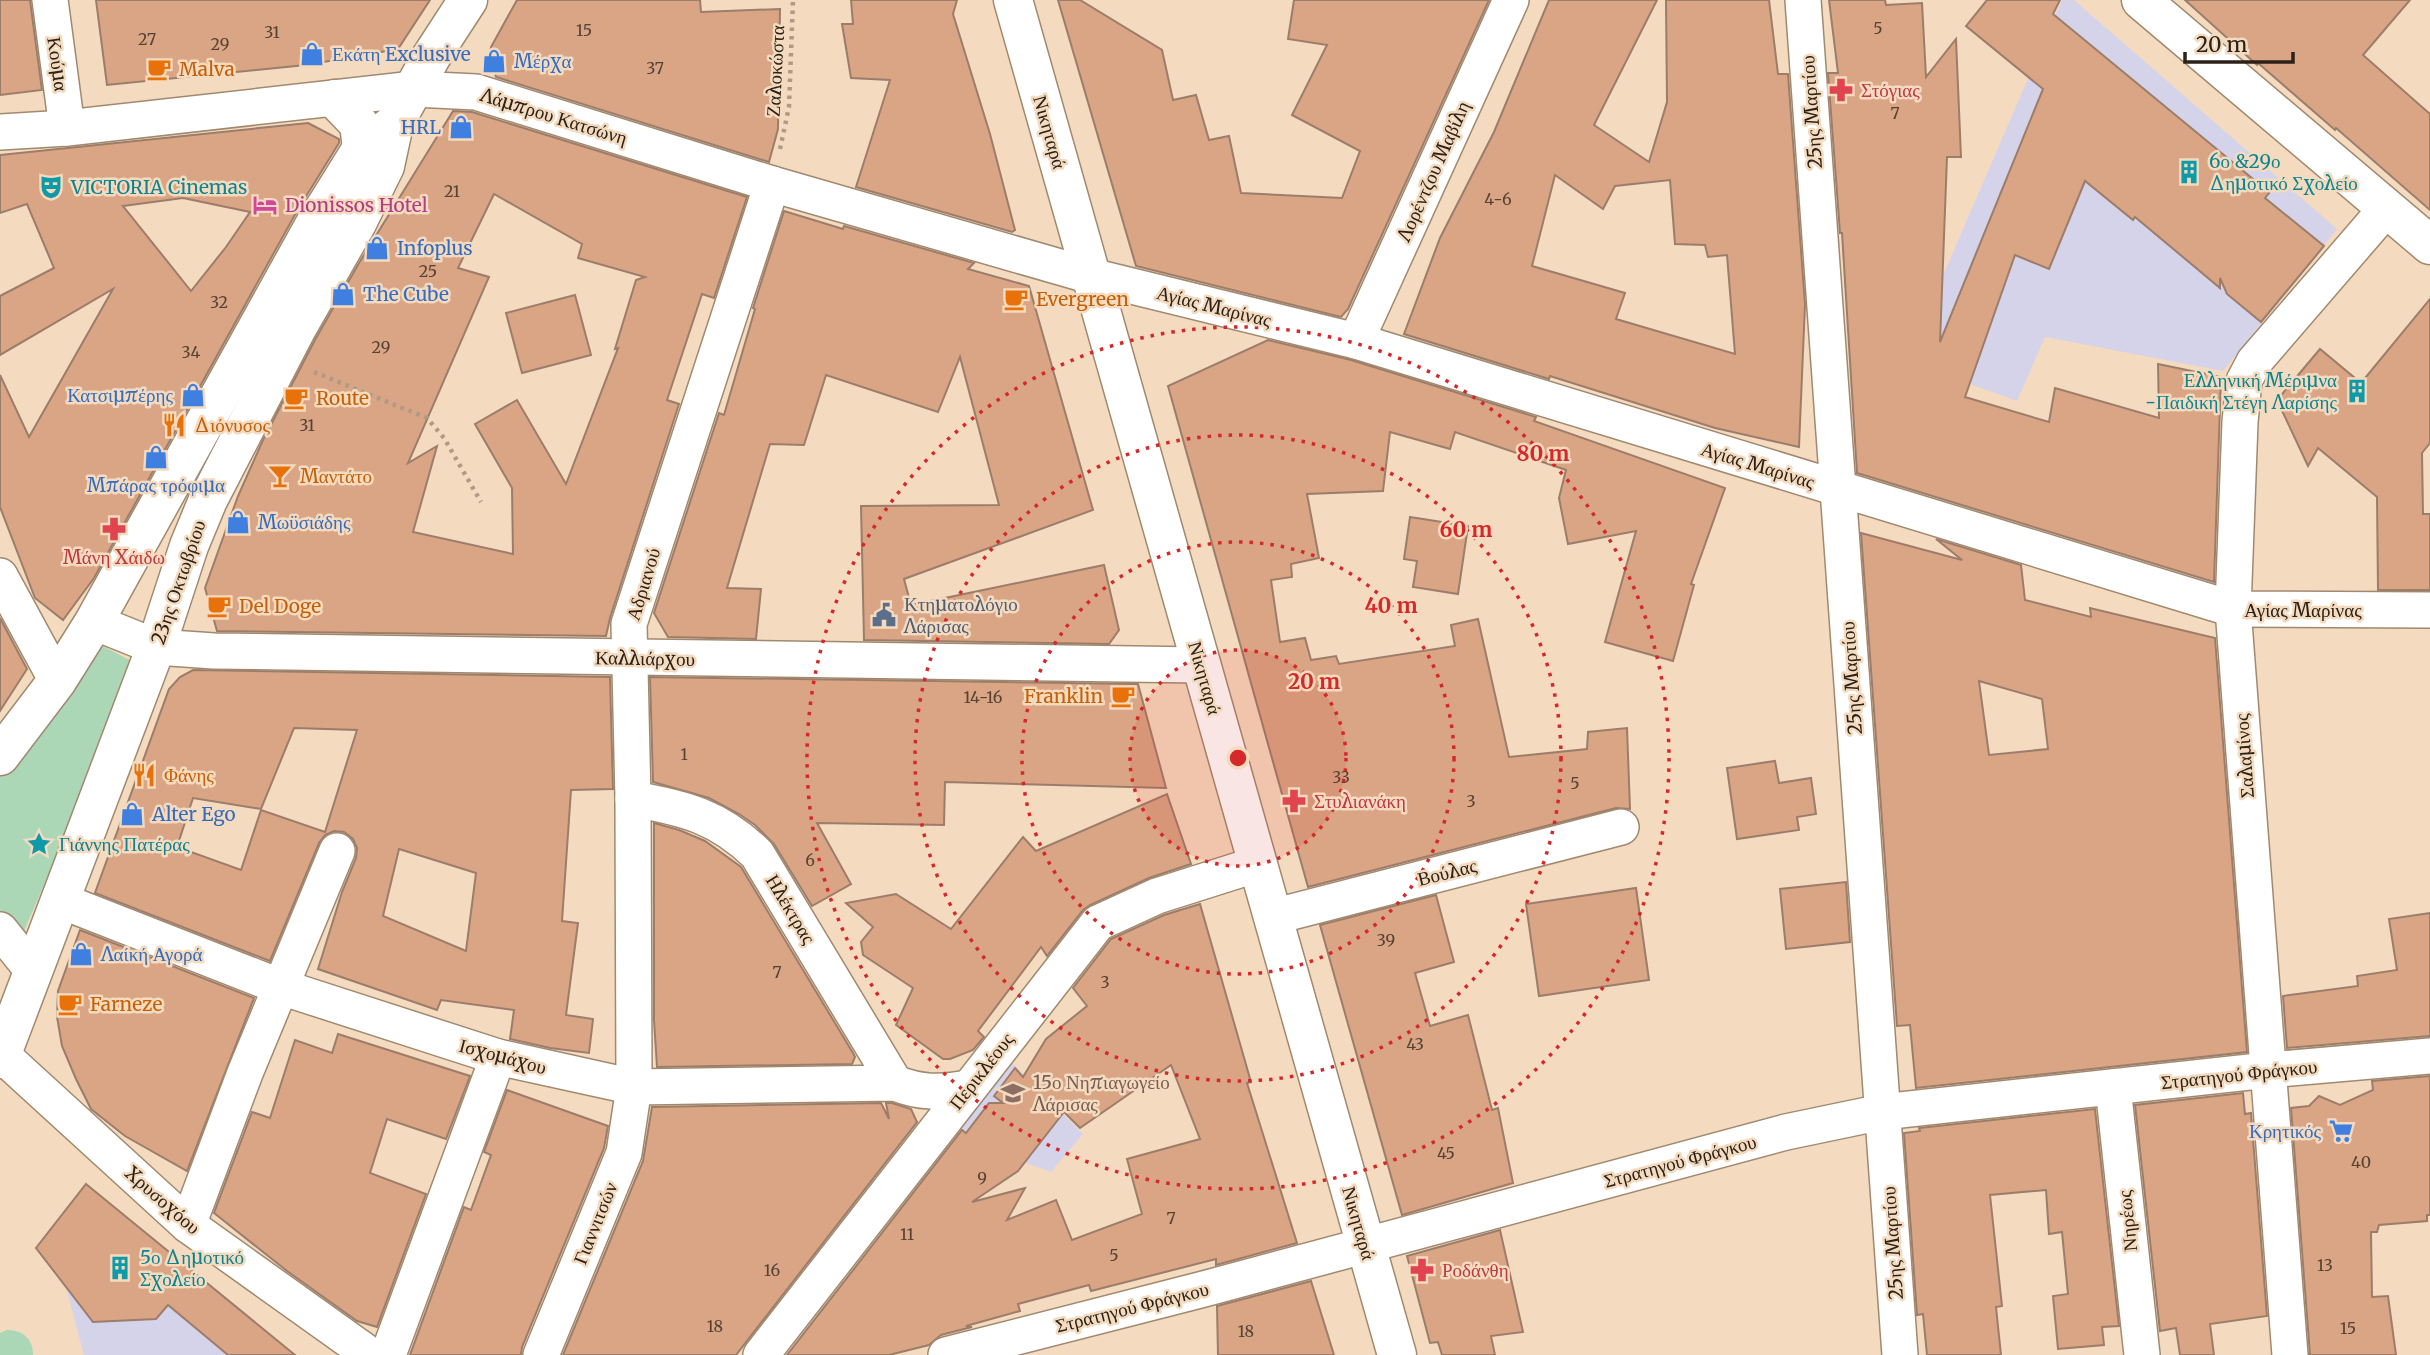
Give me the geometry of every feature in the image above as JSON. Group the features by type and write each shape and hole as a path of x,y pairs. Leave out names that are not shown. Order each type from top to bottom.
{"main road":[{"name":"23ης Οκτωβρίου","path":"1,1057 156,647 189,546 208,500 281,358 357,223 385,166 394,124 431,57 468,0"},
{"name":"Νικηταρά","path":"1013,0 1397,1355"},
{"path":"2141,0 2430,245"},
{"path":"335,99 359,124 362,148"},
{"name":"23ης Οκτωβρίου","path":"0,756 57,681 93,622 316,222 362,148 394,124"}],"street":[{"name":"Κούμα","path":"50,0 67,128"},
{"name":"Λορέντζου Μαβίλη","path":"1356,341 1511,0"},
{"name":"25ης Μαρτίου","path":"1803,0 1899,1355"},
{"name":"Λάμπρου Κατσώνη","path":"0,132 67,128 414,89 476,92 772,184 1091,276"},
{"name":"Αδριανού","path":"634,1087 634,799 629,624 772,184"},
{"name":"Σαλαμίνος","path":"2290,1355 2233,609 2239,422 2244,380 2254,362 2386,209"},
{"name":"Αγίας Μαρίνας","path":"1091,276 1356,341 2233,609 2430,610"},
{"path":"0,576 57,681"},
{"name":"Καλλιάρχου","path":"93,622 156,647 215,651 1201,665"},
{"name":"Ηλέκτρας","path":"634,799 674,806 705,818 736,833 757,854 895,1083"},
{"name":"Βούλας","path":"1272,917 1621,827"},
{"path":"188,1224 245,1073 337,851"},
{"name":"Περικλέους","path":"761,1355 1098,923 1157,896 1258,864"},
{"name":"Ισχομάχου","path":"59,900 281,987 498,1058 634,1087 895,1083 911,1089 935,1092 968,1088"},
{"path":"0,930 33,971"},
{"name":"Στρατηγού Φράγκου","path":"946,1355 1786,1132 1882,1112 2268,1070 2430,1056"},
{"name":"Χρυσοχόου","path":"1,1057 188,1224 370,1355"},
{"path":"388,1355 498,1058"},
{"name":"Γιαννιτσών","path":"541,1355 624,1153 634,1087"},
{"name":"Νηρέως","path":"2113,1087 2142,1355"}],"path":[{"name":"Ζαλοκώστα","path":"772,184 789,107 793,0"},
{"path":"281,358 427,418 444,438 481,502"}],"shaded area":[{"path":"2062,0 2074,0 2337,229 2223,371 2045,337 2017,401 1906,361"},
{"name":"15ο Νηπιαγωγείο Λάρισας","path":"1009,1060 1083,1134 1051,1172 996,1152 958,1125"},
{"name":"5ο Δημοτικό Σχολείο","path":"86,1184 295,1355 84,1355 66,1287 36,1248"}],"green space":[{"path":"95,642 139,665 21,938 0,913 0,774"},
{"path":"7,1330 26,1336 33,1355 0,1355 0,1333"}],"building":[{"path":"0,0 30,0 42,90 0,95"},
{"path":"96,0 430,0 398,49 306,65 107,85"},
{"path":"517,0 700,0 701,12 780,9 778,129 769,162 496,77 490,57 491,47"},
{"path":"851,0 957,0 953,14 990,134 1015,230 1012,232 856,187 890,80 851,78 842,24 853,24"},
{"path":"1058,0 1080,0 1162,50 1173,100 1196,95 1209,140 1229,136 1241,193 1342,198 1360,151 1292,115 1327,45 1288,39 1294,0 1489,0 1348,309 1341,317 1136,266"},
{"path":"1549,0 1657,0 1594,125 1649,162 1667,102 1666,0 1769,0 1778,74 1788,74 1805,304 1799,447 1715,428 1404,334 1440,238 1494,132","holes":["1555,175 1603,209 1615,186 1670,180 1675,244 1705,245 1708,257 1727,255 1735,354 1616,319 1625,293 1532,266"]},
{"path":"1829,0 1885,0 1886,5 1922,3 1926,77 1956,39 1961,157 1947,157 1940,342 2043,89 1966,26 1987,0 2060,0 2053,14 2253,179 2269,193 2265,198 2324,246 2261,322 2227,294 2220,278 2220,288 2135,217 2133,220 2085,181 2049,269 2015,255 1965,397 2049,422 2055,388 2159,418 2158,364 2221,377 2214,582 1857,473 1842,233 1828,73 1838,73"},
{"path":"2185,0 2410,0 2363,55 2430,114 2430,210 2336,128 2335,130 2258,63 2257,65"},
{"path":"453,111 472,112 747,197 714,298 702,294 667,400 679,404 606,636 217,631 205,588 238,496 263,440 359,263","holes":["494,194 582,244 578,258 645,277 636,280 615,349 618,348 566,484 517,400 475,424 512,488 513,554 413,532 437,446 408,463 489,277 458,268"]},
{"path":"308,123 339,139 94,578 63,620 35,598 0,507 0,375 29,437 113,289 0,355 0,296 54,268 27,204 0,213 0,155","holes":["183,198 250,212 191,291 123,206"]},
{"path":"784,211 974,263 968,269 1029,286 1093,510 904,579 911,605 1104,565 1119,630 1109,644 864,640 861,506 999,505 960,357 938,412 826,375 804,445 770,444 727,588 761,589 756,639 668,637 654,613 719,413 724,415 755,309 753,308"},
{"path":"575,295 591,355 522,373 506,313"},
{"name":"Ελληνική Μέριμνα -Παιδική Στέγη Λαρίσης","path":"2430,299 2430,443 2422,453 2423,514 2430,514 2430,590 2378,590 2377,497 2318,448 2308,466 2277,400 2320,349 2361,383"},
{"path":"1268,340 1351,360 1536,417 1534,421 1725,488 1691,584 1694,585 1673,661 1605,642 1636,531 1568,544 1559,498 1566,470 1455,432 1450,449 1390,432 1383,491 1307,494 1319,558 1291,564 1292,577 1271,580 1280,642 1305,638 1311,660 1336,656 1339,664 1455,646 1451,625 1478,619 1509,757 1587,749 1588,732 1627,728 1630,809 1616,808 1308,887 1168,386"},
{"path":"1410,517 1468,526 1458,594 1413,587 1417,561 1404,559"},
{"path":"1861,533 1962,560 1936,539 2021,565 2025,600 2091,617 2090,608 2215,638 2247,1052 1916,1088 1910,1025 1897,1026","holes":["1979,681 2042,699 2048,749 1989,755"]},
{"path":"0,618 27,669 0,711"},
{"path":"193,670 610,677 613,789 571,790 562,921 578,923 566,1015 593,1019 589,1053 510,1039 514,1010 441,1000 437,1010 318,969 342,892 356,858 357,848 353,839 344,832 334,831 325,835 319,843 270,961 95,893 169,689 180,677","holes":["294,728 357,730 325,832 261,810 241,870 177,847 193,798 261,809","399,849 476,873 466,951 383,916"]},
{"path":"650,677 1138,684 1166,788 945,782 944,825 817,823 851,884 812,906 774,844 755,825 709,798 653,782"},
{"path":"1775,761 1779,783 1811,778 1816,814 1797,817 1799,830 1737,839 1727,768"},
{"path":"1167,794 1191,864 1149,878 1083,910 1047,956 1041,947 978,1031 984,1037 973,1050 943,1059 896,1025 913,988 863,955 861,942 873,927 846,903 896,894 951,929 1023,837 1036,851"},
{"path":"654,823 705,841 741,867 853,1053 855,1057 852,1064 657,1067 654,1020"},
{"path":"1846,882 1850,942 1786,949 1780,889"},
{"path":"1636,888 1649,980 1539,996 1526,904"},
{"path":"1436,895 1454,962 1415,973 1430,1026 1468,1015 1492,1110 1498,1108 1513,1183 1402,1215 1320,925"},
{"path":"1200,904 1251,1082 1247,1083 1297,1243 1216,1265 1216,1259 1091,1291 1089,1285 1018,1304 1020,1311 941,1335 929,1345 889,1355 787,1355 962,1130 966,1133 989,1103 1003,1103 994,1096 1015,1068 1023,1077 1046,1039 1087,1006 1073,988 1111,939 1164,915","holes":["1171,1065 1200,1139 1127,1159 1142,1214 1072,1240 1056,1200 1007,1220 1025,1188 972,1202 1018,1171 1064,1112 1080,1128"]},
{"path":"2430,913 2430,1036 2287,1048 2283,996 2358,986 2357,976 2397,970 2389,919"},
{"path":"80,930 254,998 187,1171 125,1136 91,1109 76,1079 62,1046 57,1017 58,991"},
{"path":"338,1034 470,1076 446,1139 387,1119 370,1173 426,1194 377,1327 357,1321 287,1271 214,1213 252,1112 270,1118 295,1040 332,1053"},
{"path":"2430,1076 2430,1215 2427,1215 2427,1221 2379,1225 2377,1232 2371,1232 2372,1297 2388,1296 2396,1355 2310,1355 2291,1108 2309,1106 2319,1096 2340,1105 2373,1090 2372,1081"},
{"path":"507,1090 608,1126 604,1148 521,1355 410,1355 464,1207 471,1210 491,1155 484,1152"},
{"path":"2243,1093 2245,1114 2251,1113 2267,1316 2210,1324 2214,1355 2180,1355 2176,1328 2160,1331 2135,1105"},
{"path":"881,1103 889,1119 886,1103 911,1109 917,1122 736,1355 563,1355 643,1161 652,1107"},
{"path":"2095,1109 2119,1326 2102,1327 2104,1345 2058,1349 2053,1296 2068,1294 2062,1232 2049,1234 2046,1190 1990,1195 2002,1306 1996,1307 2001,1355 1927,1355 1923,1314 1917,1315 1904,1133 1920,1131 1919,1128"},
{"name":"5ο Δημοτικό Σχολείο","path":"86,1184 295,1355 228,1355 168,1305 156,1319 93,1322 36,1248"},
{"path":"1500,1230 1523,1332 1491,1336 1495,1355 1442,1355 1438,1342 1430,1343 1407,1256"},
{"path":"1311,1281 1334,1355 1218,1355 1217,1306"}],"place":[{"name":"Εκάτη Exclusive","path":"312,54"},
{"name":"Μέρχα","path":"494,61"},
{"name":"Malva","path":"159,69"},
{"name":"Στόγιας","path":"1841,90"},
{"name":"HRL","path":"461,127"},
{"name":"6ο &29ο Δημοτικό Σχολείο","path":"2189,172"},
{"name":"VICTORIA Cinemas","path":"51,187"},
{"name":"Dionissos Hotel","path":"265,205"},
{"name":"Infoplus","path":"377,248"},
{"name":"The Cube","path":"343,294"},
{"name":"Evergreen","path":"1016,299"},
{"name":"Ελληνική Μέριμνα -Παιδική Στέγη Λαρίσης","path":"2357,391"},
{"name":"Κατσιμπέρης","path":"193,395"},
{"name":"Route","path":"296,398"},
{"name":"Διόνυσος","path":"174,425"},
{"name":"Μπάρας τρόφιμα","path":"156,457"},
{"name":"Μαντάτο","path":"280,476"},
{"name":"Μωϋσιάδης","path":"238,522"},
{"name":"Μάνη Χάιδω","path":"114,529"},
{"name":"Del Doge","path":"219,606"},
{"name":"Κτηματολόγιο Λάρισας","path":"884,615"},
{"name":"Franklin","path":"1123,696"},
{"name":"Φάνης","path":"144,775"},
{"name":"Στυλιανάκη","path":"1294,801"},
{"name":"Alter Ego","path":"132,814"},
{"name":"Γιάννης Πατέρας","path":"39,844"},
{"name":"Λαίκή Αγορά","path":"81,954"},
{"name":"Farneze","path":"70,1004"},
{"name":"15ο Νηπιαγωγείο Λάρισας","path":"1013,1093"},
{"name":"Κρητικός","path":"2341,1131"},
{"name":"5ο Δημοτικό Σχολείο","path":"120,1268"},
{"name":"Ροδάνθη","path":"1422,1270"}]}
